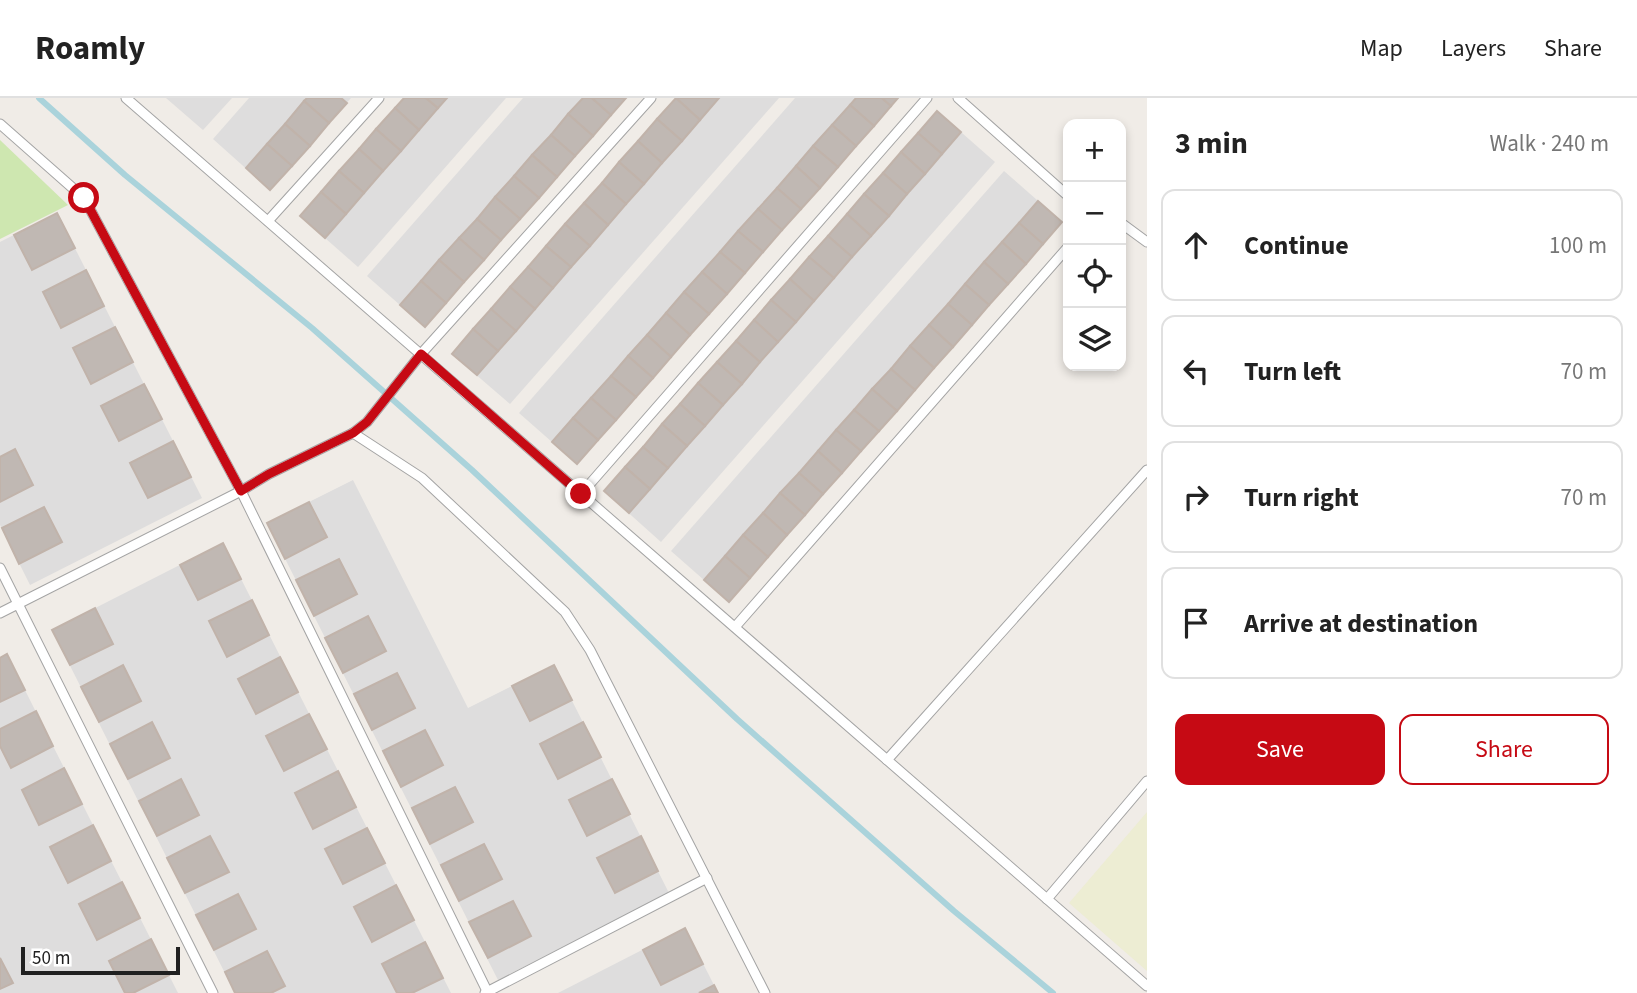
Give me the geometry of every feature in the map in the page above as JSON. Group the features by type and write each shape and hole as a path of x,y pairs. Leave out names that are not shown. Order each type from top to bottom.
{"lane":[{"path":"126,98 1147,986"},
{"path":"268,221 379,98"},
{"path":"0,613 353,433 367,422 421,354 651,98"},
{"path":"581,494 927,98"},
{"path":"958,98 1063,192"},
{"path":"0,124 84,198 241,491 487,993 707,878"},
{"path":"1126,227 1147,242"},
{"path":"735,628 1063,253"},
{"path":"353,433 422,478 565,611 590,650 765,993"},
{"path":"887,760 1147,470"},
{"path":"0,568 213,993"},
{"path":"1047,899 1147,781"}],"shaded area":[{"path":"166,98 232,98 203,130"},
{"path":"249,98 351,98 270,190 213,139"},
{"path":"404,98 506,98 358,267 300,216"},
{"path":"523,98 626,98 425,327 367,276"},
{"path":"676,98 779,98 510,404 452,354"},
{"path":"795,98 898,98 577,464 519,413"},
{"path":"937,111 995,162 661,542 604,491"},
{"path":"1004,171 1062,222 729,602 671,551"},
{"path":"57,213 202,498 30,585 0,525 0,242"},
{"path":"353,480 468,708 554,665 669,893 498,980 267,523"},
{"path":"223,543 451,993 235,993 52,630"},
{"path":"7,654 178,993 0,993 0,658"},
{"path":"685,928 718,993 558,993"}],"green space":[{"path":"0,140 68,205 0,239"},
{"path":"1147,812 1147,971 1069,903"}],"building":[{"path":"307,98 341,98 347,103 329,123 304,101"},
{"path":"404,98 426,98 438,108 419,130 395,108"},
{"path":"426,98 447,98 438,108"},
{"path":"583,98 592,98 611,115 593,136 568,114"},
{"path":"592,98 626,98 611,115"},
{"path":"676,98 719,98 700,120"},
{"path":"676,98 700,120 682,141 657,119"},
{"path":"856,98 882,98 891,106 874,126 850,105"},
{"path":"882,98 898,98 891,106"},
{"path":"304,101 329,123 310,146 285,124"},
{"path":"850,105 874,126 856,146 832,125"},
{"path":"395,108 419,130 401,151 376,129"},
{"path":"937,111 961,132 942,154 918,133"},
{"path":"568,114 593,136 575,156 551,135"},
{"path":"657,119 682,141 662,163 638,141"},
{"path":"285,124 310,146 292,166 267,144"},
{"path":"832,125 856,146 838,167 813,146"},
{"path":"376,129 401,151 383,171 359,149"},
{"path":"918,133 942,154 925,174 901,152"},
{"path":"551,135 575,156 557,177 532,155"},
{"path":"638,141 662,163 644,184 619,162"},
{"path":"267,144 292,166 270,190 246,168"},
{"path":"813,146 838,167 820,188 796,166"},
{"path":"359,149 383,171 364,193 339,171"},
{"path":"901,152 925,174 907,194 883,173"},
{"path":"532,155 557,177 539,198 514,176"},
{"path":"619,162 644,184 626,204 602,183"},
{"path":"796,166 820,188 801,209 777,188"},
{"path":"339,171 364,193 346,214 321,192"},
{"path":"883,173 907,194 889,216 864,194"},
{"path":"514,176 539,198 520,219 495,197"},
{"path":"602,183 626,204 608,225 584,203"},
{"path":"777,188 801,209 782,230 758,209"},
{"path":"321,192 346,214 325,238 300,216"},
{"path":"864,194 889,216 871,236 847,214"},
{"path":"495,197 520,219 501,240 477,219"},
{"path":"1038,201 1062,222 1043,244 1019,223"},
{"path":"584,203 608,225 590,246 565,224"},
{"path":"758,209 782,230 763,252 738,231"},
{"path":"57,213 75,248 32,270 14,235"},
{"path":"847,214 871,236 852,257 828,236"},
{"path":"477,219 501,240 484,260 459,238"},
{"path":"1019,223 1043,244 1026,264 1002,242"},
{"path":"565,224 590,246 571,267 546,246"},
{"path":"738,231 763,252 745,273 720,252"},
{"path":"828,236 852,257 834,278 809,257"},
{"path":"459,238 484,260 464,282 439,260"},
{"path":"1002,242 1026,264 1008,284 984,262"},
{"path":"546,246 571,267 553,288 528,267"},
{"path":"720,252 745,273 727,294 702,272"},
{"path":"809,257 834,278 814,301 790,279"},
{"path":"439,260 464,282 446,303 421,281"},
{"path":"984,262 1008,284 989,305 965,284"},
{"path":"528,267 553,288 535,309 510,287"},
{"path":"86,270 104,306 61,328 43,292"},
{"path":"702,272 727,294 709,314 684,292"},
{"path":"790,279 814,301 796,322 771,300"},
{"path":"421,281 446,303 425,327 400,305"},
{"path":"965,284 989,305 972,325 948,304"},
{"path":"510,287 535,309 516,331 491,309"},
{"path":"684,292 709,314 690,335 666,313"},
{"path":"771,300 796,322 778,342 754,320"},
{"path":"948,304 972,325 953,347 929,325"},
{"path":"491,309 516,331 498,351 473,329"},
{"path":"666,313 690,335 671,357 647,335"},
{"path":"754,320 778,342 760,362 736,341"},
{"path":"929,325 953,347 934,368 910,346"},
{"path":"115,327 133,362 91,384 73,348"},
{"path":"473,329 498,351 477,375 452,354"},
{"path":"647,335 671,357 653,378 628,356"},
{"path":"736,341 760,362 742,384 717,362"},
{"path":"910,346 934,368 915,390 891,369"},
{"path":"628,356 653,378 636,397 611,376"},
{"path":"717,362 742,384 723,405 698,383"},
{"path":"891,369 915,390 897,411 872,389"},
{"path":"611,376 636,397 616,420 591,398"},
{"path":"698,383 723,405 705,426 680,404"},
{"path":"144,384 162,419 119,441 101,406"},
{"path":"872,389 897,411 879,431 854,410"},
{"path":"591,398 616,420 598,440 573,418"},
{"path":"680,404 705,426 687,446 662,424"},
{"path":"854,410 879,431 861,451 836,430"},
{"path":"573,418 598,440 577,464 552,442"},
{"path":"662,424 687,446 668,468 643,447"},
{"path":"836,430 861,451 842,473 818,451"},
{"path":"173,441 191,477 148,498 130,463"},
{"path":"643,447 668,468 650,489 625,467"},
{"path":"15,449 33,485 0,502 0,457"},
{"path":"818,451 842,473 823,494 799,473"},
{"path":"625,467 650,489 629,513 604,491"},
{"path":"799,473 823,494 805,515 780,493"},
{"path":"780,493 805,515 787,535 763,513"},
{"path":"309,502 327,537 285,559 267,523"},
{"path":"44,507 62,542 19,564 2,528"},
{"path":"763,513 787,535 768,557 743,535"},
{"path":"743,535 768,557 750,578 725,556"},
{"path":"223,543 241,579 198,600 180,565"},
{"path":"725,556 750,578 729,602 704,580"},
{"path":"339,559 357,594 314,616 296,580"},
{"path":"252,600 269,635 227,657 209,621"},
{"path":"95,608 113,644 70,665 52,630"},
{"path":"368,616 386,651 343,673 325,638"},
{"path":"7,654 25,690 0,702 0,658"},
{"path":"280,657 298,692 256,714 238,679"},
{"path":"123,665 141,701 99,722 81,687"},
{"path":"554,665 572,700 530,721 512,686"},
{"path":"397,673 415,708 372,730 354,694"},
{"path":"36,711 53,746 11,768 0,746 0,729"},
{"path":"309,714 327,749 284,771 266,736"},
{"path":"152,722 170,758 128,779 110,744"},
{"path":"583,722 601,757 558,779 540,744"},
{"path":"425,730 443,765 401,787 383,751"},
{"path":"64,768 82,804 39,825 22,790"},
{"path":"338,771 356,807 313,829 295,793"},
{"path":"181,779 199,815 157,836 139,801"},
{"path":"612,779 630,814 587,836 569,800"},
{"path":"455,787 473,822 430,844 412,808"},
{"path":"93,825 111,861 68,883 50,847"},
{"path":"367,828 385,863 343,884 325,849"},
{"path":"210,836 229,872 185,893 167,858"},
{"path":"641,836 658,871 615,893 597,858"},
{"path":"484,844 502,879 459,901 441,865"},
{"path":"122,882 140,918 97,940 79,904"},
{"path":"396,885 414,920 372,942 354,907"},
{"path":"238,894 256,929 214,950 196,915"},
{"path":"513,901 531,936 488,958 469,922"},
{"path":"685,928 703,964 661,985 643,950"},
{"path":"151,939 169,975 133,993 125,993 109,961"},
{"path":"425,942 443,978 412,993 397,993 382,964"},
{"path":"267,951 285,986 271,993 235,993 225,972"},
{"path":"0,958 13,983 0,989"},
{"path":"714,985 718,993 699,993"}],"waterway":[{"path":"39,98 125,175 312,328 472,470 737,719 954,911 1053,993"}],"route":[{"path":"84,198 241,491 269,474 353,433 367,422 421,354 581,494"}]}
